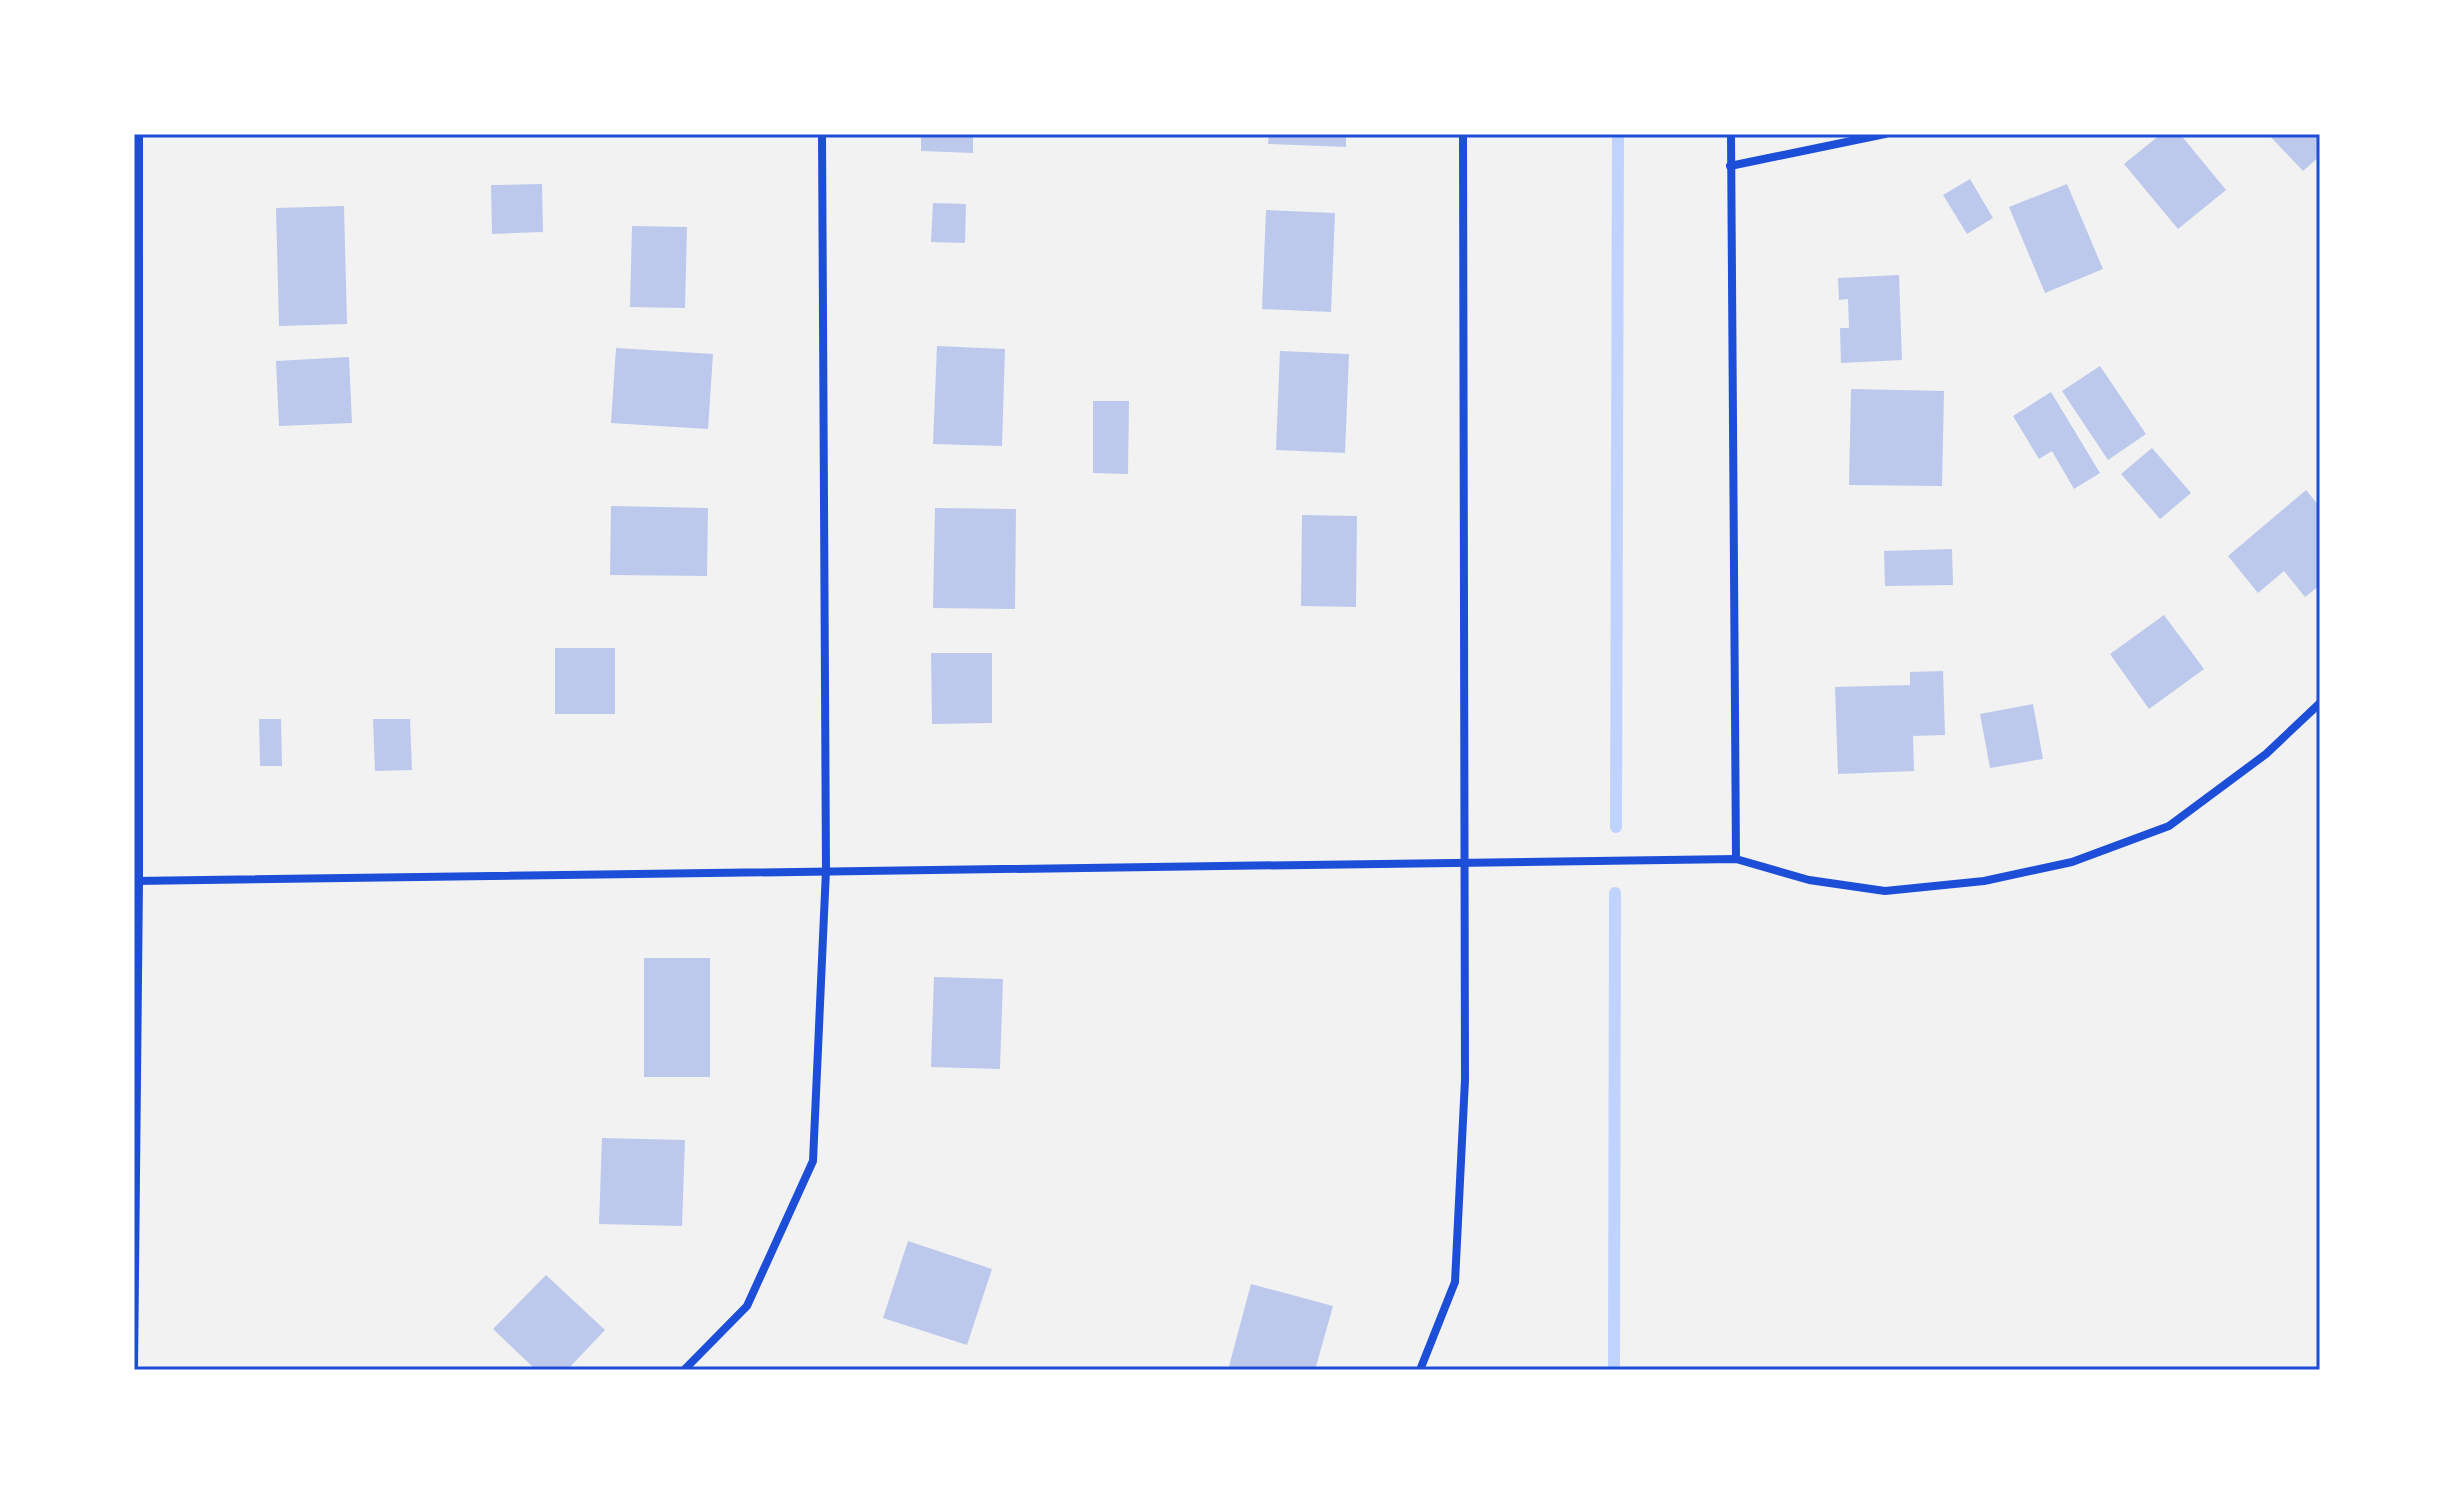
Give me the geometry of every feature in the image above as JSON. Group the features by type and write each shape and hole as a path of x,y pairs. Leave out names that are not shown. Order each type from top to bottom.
{"street":[{"path":"134,1370 139,134"},
{"path":"684,1370 747,1306 813,1161 826,870 822,134"},
{"path":"1420,1370 1455,1282 1465,1080 1463,134"},
{"path":"1731,134 1736,859"},
{"path":"1730,166 1885,134"},
{"path":"136,881 1736,859 1809,880 1885,891 1984,881 2072,862 2169,826 2266,754 2320,703"}],"building":[{"path":"921,134 973,134 973,153 921,151"},
{"path":"1269,134 1346,134 1346,147 1268,144"},
{"path":"2161,134 2180,134 2226,190 2178,229 2124,164"},
{"path":"2268,134 2320,134 2320,156 2303,171"},
{"path":"1970,179 1993,218 1967,234 1943,195"},
{"path":"542,184 543,232 492,234 491,185"},
{"path":"2067,184 2103,269 2045,293 2009,207"},
{"path":"933,203 966,204 965,243 931,242"},
{"path":"344,206 347,324 279,326 276,208"},
{"path":"1266,210 1335,213 1331,312 1262,309"},
{"path":"632,226 687,227 685,308 630,307"},
{"path":"1899,275 1902,360 1841,363 1840,328 1849,328 1848,299 1839,300 1838,278"},
{"path":"937,346 1005,349 1002,446 933,444"},
{"path":"616,348 713,354 708,429 611,423"},
{"path":"1280,351 1349,354 1345,453 1276,450"},
{"path":"349,357 352,423 279,426 276,361"},
{"path":"2100,366 2146,434 2108,460 2062,391"},
{"path":"1851,389 1944,391 1942,486 1849,485"},
{"path":"2051,392 2100,473 2074,489 2052,451 2039,459 2013,416"},
{"path":"1093,401 1129,401 1128,474 1093,473"},
{"path":"2152,448 2191,493 2160,519 2121,474"},
{"path":"2306,490 2320,507 2320,585 2305,597 2284,571 2258,593 2228,556"},
{"path":"611,506 708,508 707,576 610,575"},
{"path":"935,508 1016,509 1015,609 933,608"},
{"path":"1302,515 1357,516 1356,607 1301,606"},
{"path":"1952,549 1953,585 1885,586 1884,551"},
{"path":"2164,615 2204,669 2149,709 2110,654"},
{"path":"555,648 615,648 615,714 555,714"},
{"path":"931,653 992,653 992,723 932,724"},
{"path":"1943,671 1945,735 1913,736 1914,771 1838,774 1835,687 1910,685 1910,672"},
{"path":"2033,704 2043,759 1990,768 1980,714"},
{"path":"259,719 281,719 282,766 260,766"},
{"path":"373,719 410,719 412,770 375,771"},
{"path":"644,958 710,958 710,1077 644,1077"},
{"path":"934,977 1003,979 1000,1069 931,1067"},
{"path":"602,1138 685,1140 682,1226 599,1224"},
{"path":"908,1241 992,1269 967,1345 883,1318"},
{"path":"546,1275 605,1330 567,1370 536,1370 493,1329"},
{"path":"1251,1284 1333,1306 1315,1370 1228,1370"}],"waterway":[{"path":"1616,827 1618,134"},
{"path":"1614,1370 1615,893"}]}
